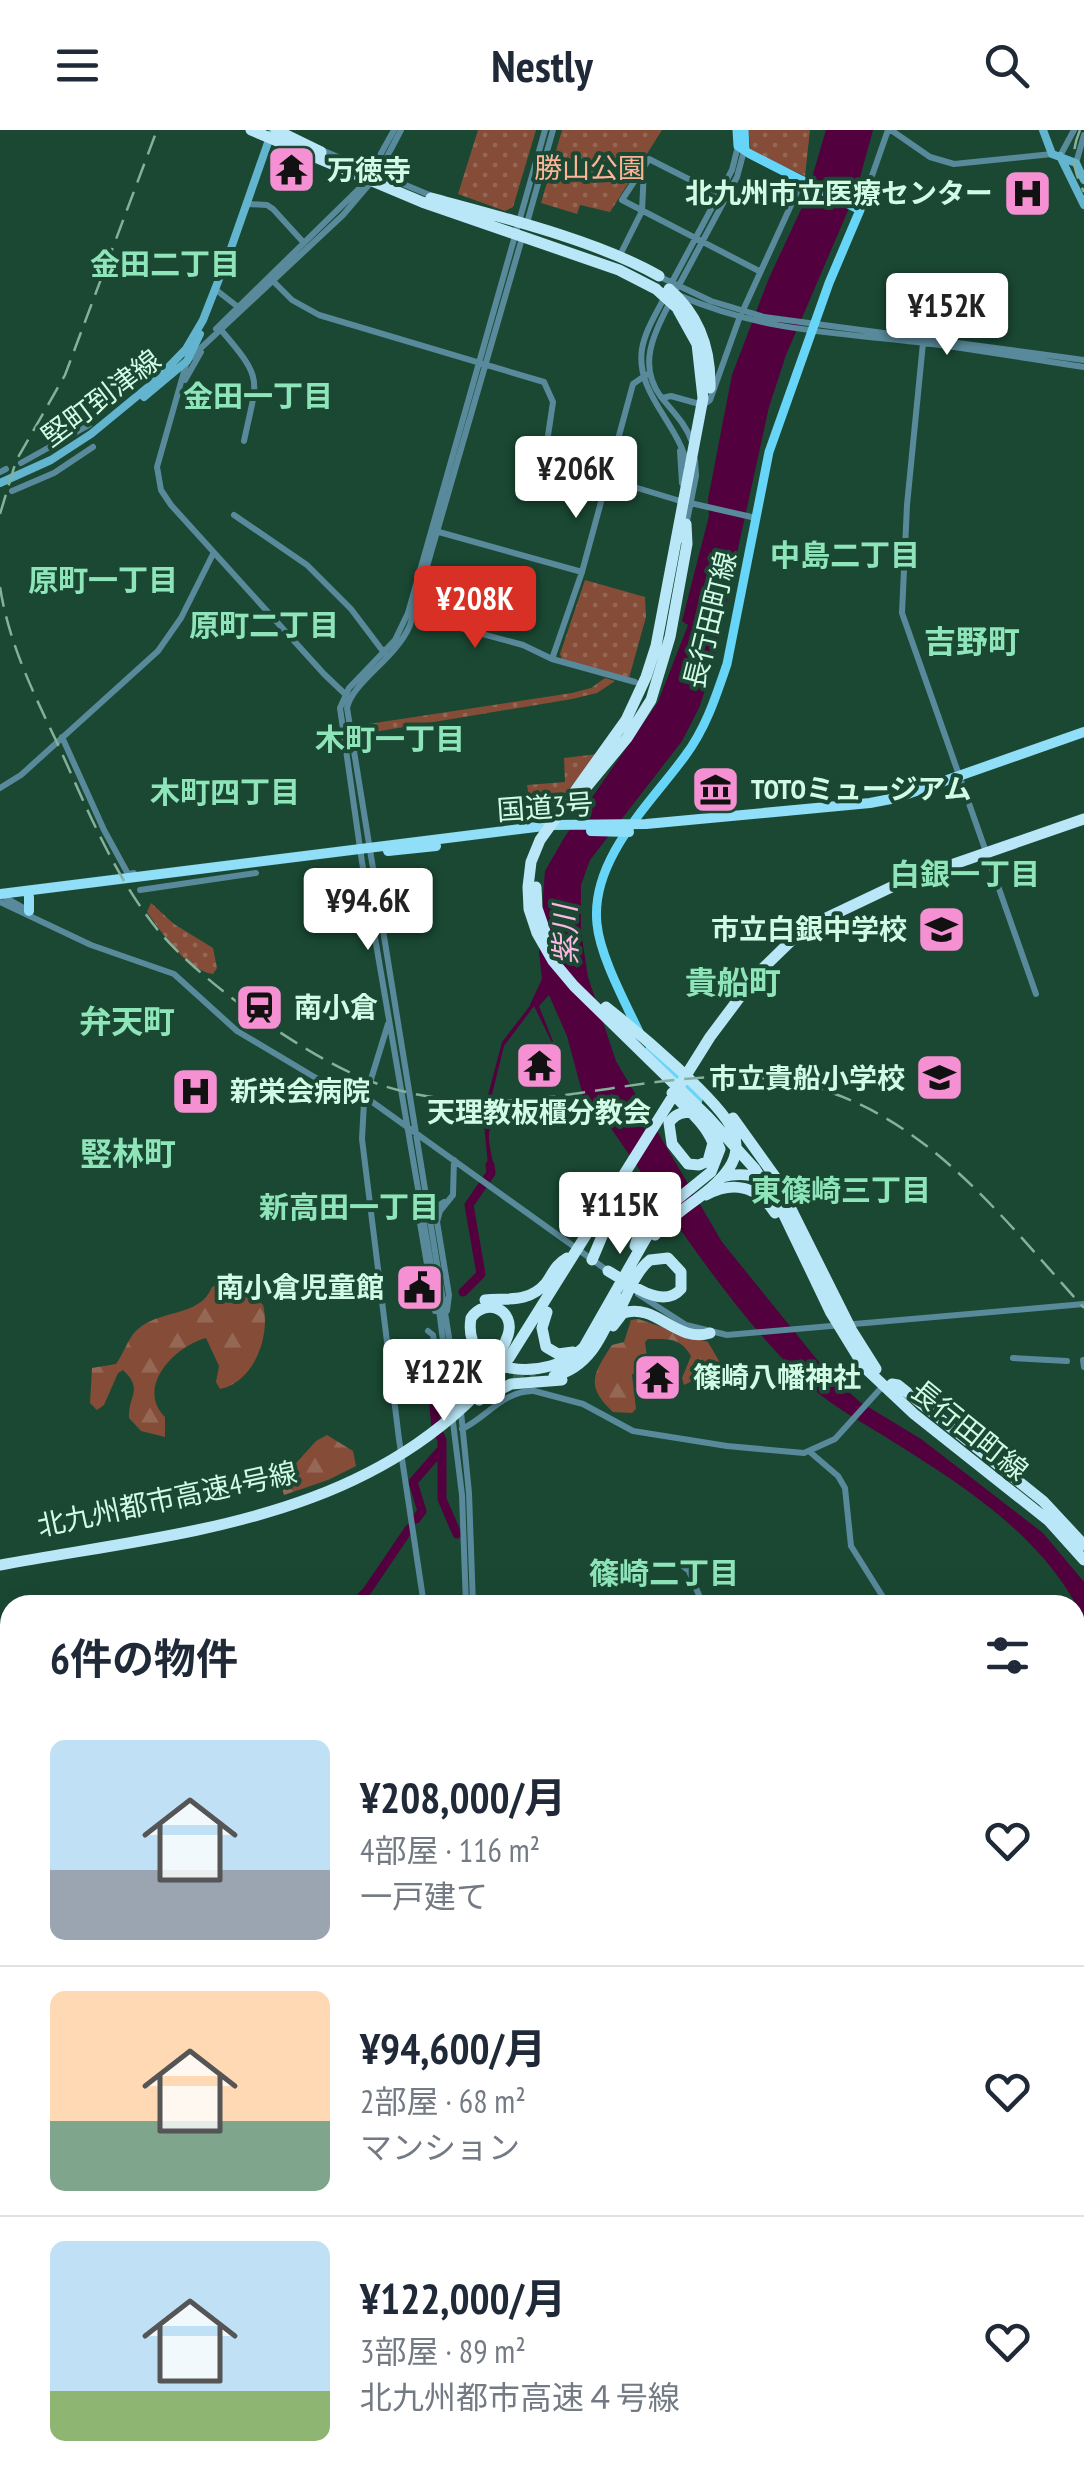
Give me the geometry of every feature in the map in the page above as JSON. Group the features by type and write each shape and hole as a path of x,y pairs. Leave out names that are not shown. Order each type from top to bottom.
{"highway":[{"path":"250,130 632,276 672,302 686,321 697,344 703,383 659,632 646,677 616,736 546,827 529,875 530,909 546,952 574,986 657,1075 712,1138 711,1157 699,1165 683,1160 670,1138 671,1119 687,1112 707,1118 733,1138"},
{"path":"272,130 441,216 632,280 664,287"},
{"path":"424,199 505,219 641,266 664,287"},
{"path":"424,199 610,259 650,277 682,302 706,346 710,398 662,648 632,722 554,830 539,864 538,908 544,930 560,958 714,1113 760,1166 790,1212 850,1333 883,1385 1040,1504 1084,1548"},
{"path":"616,736 646,661 666,558 684,502"},
{"path":"570,807 627,738 651,700 668,648 684,559 686,524"},
{"name":"国道3号","path":"1,898 557,828 624,829 871,809 1084,735"},
{"path":"0,1562 273,1512 339,1490 419,1445 498,1367 728,1011 758,972 792,940 868,896 1084,816"},
{"name":"国道3号","path":"1,898 82,887"},
{"path":"29,897 29,911"},
{"path":"574,986 708,1116 755,1169 784,1216 854,1353 877,1381 1049,1521 1084,1563"},
{"path":"606,1007 740,1126 791,1200 811,1238 811,1264"},
{"path":"657,1228 725,1173 736,1149 733,1130 726,1120 670,1063"},
{"path":"486,1396 515,1380 563,1368 578,1360 590,1347 670,1206 711,1172 720,1149 710,1127 657,1075"},
{"path":"657,1228 687,1198 724,1177 747,1174 771,1182 792,1206 852,1331 883,1385"},
{"path":"657,1228 711,1192 730,1186 751,1190 769,1205 836,1318"},
{"path":"592,1260 609,1222 618,1216 630,1217 638,1226 638,1234 629,1275"},
{"path":"608,1271 662,1298 677,1295 683,1283 674,1262 660,1256 629,1275"},
{"path":"498,1367 472,1348 465,1334 466,1316 482,1301 514,1300 534,1293 560,1262 568,1264"},
{"path":"568,1264 543,1322 544,1343 554,1352 567,1354 578,1348 621,1290"},
{"path":"498,1367 506,1339 508,1322 502,1310 478,1310 471,1318 471,1336 488,1357 510,1369 536,1370 564,1362 580,1352 604,1309 621,1290"},
{"path":"614,1324 621,1290"},
{"path":"607,1338 589,1360 560,1374 581,1364 593,1350 621,1290"},
{"path":"397,1456 466,1402 511,1384 572,1377 594,1362 623,1313 636,1310 692,1336 710,1333"},
{"path":"883,1385 898,1385 1043,1501 1084,1548"},
{"path":"909,1411 909,1416 1022,1505 1084,1563"}],"main road":[{"name":"堅町到津線","path":"0,486 53,464 126,408 193,349 272,130"},
{"path":"740,130 741,148 860,210"},
{"path":"1044,130 1084,205"},
{"path":"1056,155 1076,164 1084,180"},
{"name":"長行田町線","path":"860,210 808,327 769,452 727,664 717,693 704,726 686,755 624,829 602,881 596,912 599,937 643,1039 733,1138 776,1194 836,1318 883,1385 909,1411 1034,1510 1084,1563"},
{"name":"堅町到津線","path":"157,382 182,354 193,349"}],"street":[{"path":"250,130 366,184 744,316 1084,364"},
{"path":"272,130 412,189 522,226 664,287 676,283 740,169 741,148"},
{"path":"178,395 211,340 376,172 397,130"},
{"path":"522,226 545,130"},
{"path":"469,1595 459,1429 443,1316 340,714 347,696 387,656 411,614 553,130"},
{"path":"860,210 889,130 930,156 954,164 1056,155 1074,130"},
{"path":"1076,164 1084,135"},
{"path":"722,197 649,158 622,200 759,272"},
{"path":"621,253 642,210 644,168"},
{"path":"662,398 671,396 707,404 759,272 802,180"},
{"path":"248,204 273,209 306,245"},
{"path":"272,279 292,300 319,315 544,382 554,402 546,435 549,455 566,468 754,518"},
{"path":"272,279 193,349 159,451 158,483 214,554 347,696"},
{"path":"664,287 676,283 744,316"},
{"path":"658,591 673,595 686,524 676,435 647,375 664,287"},
{"path":"215,289 238,307"},
{"path":"221,330 254,372 255,387 244,441"},
{"path":"193,349 211,340"},
{"path":"185,380 193,349 211,340"},
{"path":"924,340 907,505 902,613 1036,994"},
{"path":"557,828 610,752 634,711 655,662 684,502 696,476 692,443 681,420 647,375"},
{"path":"552,659 582,572 633,384 647,375"},
{"path":"157,382 173,386 178,395"},
{"path":"21,463 89,425"},
{"path":"12,491 54,473 93,446"},
{"path":"234,516 306,564 351,609 387,656"},
{"path":"436,531 582,572"},
{"path":"0,788 21,775 158,650 181,618 214,554"},
{"path":"411,614 635,682"},
{"path":"62,737 128,874 256,858"},
{"path":"365,851 388,1013 398,1049"},
{"path":"140,890 256,873"},
{"path":"1,898 42,920"},
{"path":"1,898 91,945 174,974 237,1031 316,1078 371,1101 671,1318 710,1333 806,1327 836,1318 1007,1312 1084,1304"},
{"path":"388,1013 364,1102 362,1139 423,1595"},
{"path":"443,1316 449,1295 437,1222 455,1185 454,1159"},
{"path":"443,1316 431,1301 420,1223 427,1213 450,1199"},
{"path":"428,1330 433,1335 436,1353 449,1360"},
{"path":"1013,1358 1067,1361"},
{"path":"459,1429 497,1402 525,1391 583,1404 634,1431 788,1454 810,1452 836,1439 883,1385"},
{"path":"810,1452 838,1476 845,1488 851,1546 882,1595"},
{"path":"679,1563 689,1571 699,1595"}],"green space":[{"path":"478,130 536,130 513,207 505,211 458,194"},
{"name":"勝山公園","path":"562,130 662,130 610,212 580,205 577,214 541,203"},
{"path":"748,130 810,130 805,176 751,151"},
{"path":"585,580 645,597 646,617 629,678 562,659 560,654"},
{"path":"605,678 615,681 597,693 572,699 356,735 355,726 572,693 591,688"},
{"path":"598,754 554,807 531,810 527,785 565,782 564,758"},
{"path":"151,903 174,924 213,948 217,968 213,974 194,966 176,950 147,912"},
{"path":"218,1284 243,1287 263,1305 262,1343 242,1378 220,1389 216,1382 219,1366 206,1338 182,1350 163,1369 154,1393 165,1417 165,1437 141,1431 129,1418 134,1388 123,1370 104,1405 97,1410 90,1403 92,1368 116,1364 137,1330 198,1304"},
{"path":"631,1320 708,1342 722,1366 684,1385 682,1378 691,1356 687,1350 673,1340 648,1339 647,1358 632,1375 636,1409 632,1413 613,1412 598,1395 597,1372 612,1345 624,1342"},
{"path":"327,1435 353,1451 356,1466 284,1495 280,1481 316,1441"}],"water":[{"name":"紫川","path":"826,130 873,130 856,192 786,355 769,407 711,672 699,708 682,741 590,860 581,885 581,932 588,977 616,1061 722,1242 827,1372 860,1402 921,1439 1043,1533 1084,1582 1084,1595 1070,1595 1025,1539 975,1496 810,1386 726,1292 606,1121 603,1104 594,1102 582,1110 493,1121 489,1135 493,1178 489,1175 483,1114 502,1042 529,1007 542,979 539,952 545,871 658,702 688,625 682,621 709,516 708,499 732,375 769,278 805,201","holes":["549,995 567,1036 585,1103 486,1119 504,1046 534,1006 560,1059 539,1006"]}],"waterway":[{"path":"463,1292 481,1274 469,1205 491,1173 490,1165"},
{"path":"438,1373 434,1407 442,1440 442,1499 457,1534"},
{"path":"416,1519 422,1511 413,1482 440,1451"},
{"path":"363,1595 409,1529"}],"tunnel":[{"path":"513,1375 535,1378"}],"railway":[{"path":"0,514 16,461 65,375 157,130"},
{"path":"1080,130 1074,161 1084,192"},
{"path":"0,587 16,650 32,690 128,887 176,950 259,1018 322,1058 378,1084 456,1100 523,1099 731,1077 813,1087 855,1102 930,1148 995,1209 1084,1308"}],"place":[{"name":"万徳寺","path":"292,170"},
{"name":"北九州市立医療センター","path":"1028,193"},
{"name":"TOTOミュージアム","path":"716,789"},
{"name":"市立白銀中学校","path":"942,929"},
{"name":"南小倉","path":"259,1007"},
{"name":"天理教板櫃分教会","path":"539,1065"},
{"name":"市立貴船小学校","path":"940,1078"},
{"name":"新栄会病院","path":"195,1091"},
{"name":"南小倉児童館","path":"419,1287"},
{"name":"篠崎八幡神社","path":"658,1377"}],"district":[{"name":"金田二丁目","path":"165,265"},
{"name":"金田一丁目","path":"258,397"},
{"name":"中島二丁目","path":"845,556"},
{"name":"原町一丁目","path":"103,581"},
{"name":"原町二丁目","path":"264,626"},
{"name":"吉野町","path":"972,642"},
{"name":"木町一丁目","path":"390,740"},
{"name":"木町四丁目","path":"225,793"},
{"name":"白銀一丁目","path":"965,875"},
{"name":"貴船町","path":"733,983"},
{"name":"弁天町","path":"127,1022"},
{"name":"竪林町","path":"128,1154"},
{"name":"東篠崎三丁目","path":"841,1191"},
{"name":"新高田一丁目","path":"349,1208"},
{"name":"篠崎二丁目","path":"664,1574"}]}
